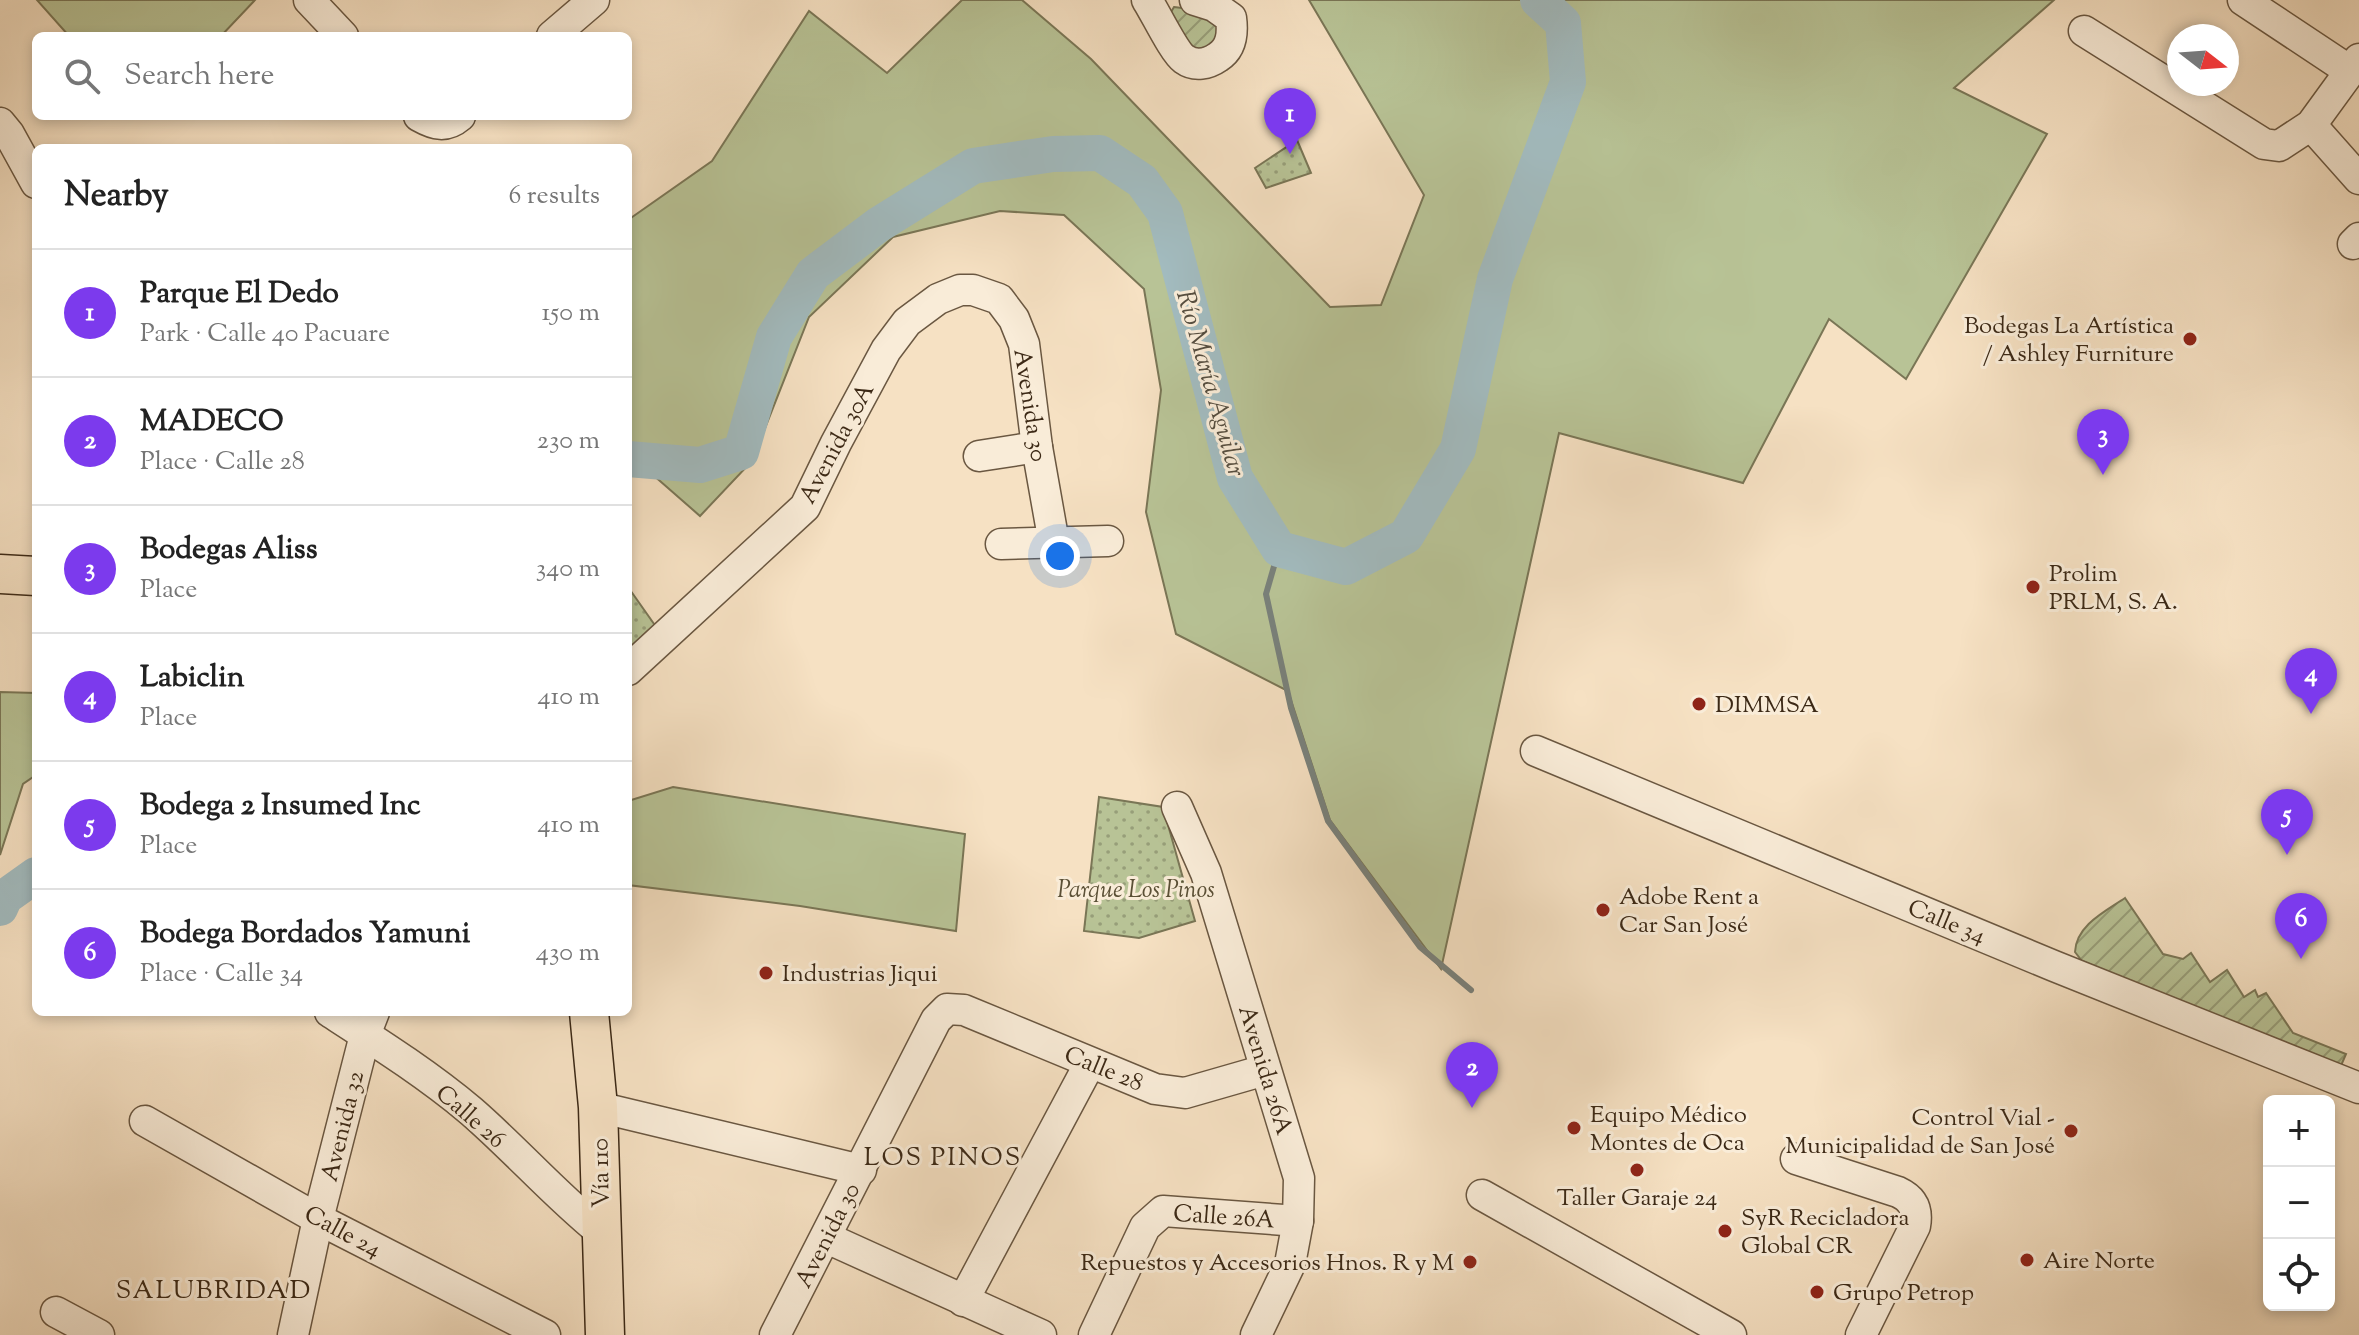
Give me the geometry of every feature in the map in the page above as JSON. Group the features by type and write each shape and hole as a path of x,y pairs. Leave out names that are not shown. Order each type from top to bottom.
{"main road":[{"path":"0,574 32,576"},
{"name":"Vía 110","path":"589,1016 598,1107 605,1335"}],"street":[{"path":"309,0 339,32"},
{"path":"557,32 594,0"},
{"path":"1147,0 1183,59 1198,65 1210,62 1225,52 1233,34 1231,18 1214,6 1195,0"},
{"path":"2084,31 2264,144 2279,146 2311,125 2354,65 2243,0"},
{"path":"0,123 32,176"},
{"path":"2311,125 2359,179"},
{"name":"Avenida 30A","path":"632,666 805,507 886,350 907,322 938,299 960,290 973,290"},
{"name":"Avenida 30","path":"973,290 999,299 1014,319 1024,344 1037,447 1054,543"},
{"path":"979,456 1037,447"},
{"path":"1001,544 1108,541"},
{"name":"Calle 34","path":"1536,751 2054,966 2359,1088"},
{"name":"Avenida 26A","path":"1177,807 1206,873 1299,1178 1298,1221 1290,1264 1256,1335"},
{"name":"Avenida 30","path":"775,1335 936,1020 947,1009"},
{"name":"Calle 28","path":"947,1009 964,1010 1155,1089 1185,1093 1265,1070"},
{"name":"Calle 26","path":"344,1016 369,1023 470,1111 566,1204 601,1232"},
{"name":"Avenida 32","path":"293,1335 318,1219 369,1023"},
{"path":"963,1301 1090,1063"},
{"path":"598,1107 861,1170"},
{"name":"Calle 24","path":"145,1121 318,1219 545,1335"},
{"path":"1796,1159 1898,1192 1907,1196 1914,1205 1917,1215 1915,1226 1861,1335"},
{"path":"1482,1195 1731,1335"},
{"name":"Calle 26A","path":"1094,1335 1145,1227 1163,1211 1298,1221"},
{"path":"827,1238 1041,1335"},
{"path":"56,1312 99,1335"}],"green space":[{"path":"37,0 255,0 225,32 65,32"},
{"path":"962,0 1022,0 1091,59 1330,307 1381,305 1424,195 1309,0 2054,0 1954,88 2047,134 1906,379 1829,319 1743,483 1559,433 1441,969 1330,820 1288,691 1176,634 1146,512 1161,390 1144,289 1064,215 1000,211 893,237 809,317 752,461 700,516 632,456 632,217 712,161 809,11 887,73"},
{"path":"1174,7 1206,11 1219,19 1219,48 1188,49 1171,12"},
{"path":"1297,140 1311,173 1266,188 1255,168"},
{"path":"632,593 659,631 632,652"},
{"path":"0,692 32,693 32,778 23,784 0,855"},
{"path":"673,787 965,834 956,931 800,906 632,885 632,800"},
{"name":"Parque Los Pinos","path":"1099,797 1163,807 1195,921 1139,938 1084,931"},
{"path":"2125,898 2163,954 2183,959 2191,953 2210,982 2227,970 2244,997 2255,990 2258,997 2266,993 2293,1033 2346,1054 2340,1068 2082,961 2075,952 2086,926"}],"waterway":[{"name":"Río María Aguilar","path":"632,459 700,465 741,452 774,337 813,274 878,225 973,166 1053,154 1100,153 1142,181 1165,213 1235,478 1279,549 1346,567 1406,536 1458,449 1495,279 1568,82 1563,23 1538,0"},
{"path":"1279,549 1266,594 1291,708 1328,821 1420,947 1471,990"},
{"name":"Río María Aguilar","path":"0,908 5,897 32,878"}],"place":[{"name":"Parque El Dedo","path":"1290,154"},
{"name":"Bodegas La Artística / Ashley Furniture","path":"2190,339"},
{"name":"Bodegas Aliss","path":"2103,475"},
{"name":"Prolim PRLM, S. A.","path":"2033,587"},
{"name":"DIMMSA","path":"1699,704"},
{"name":"Labiclin","path":"2311,714"},
{"name":"Bodega 2 Insumed Inc","path":"2287,855"},
{"name":"Adobe Rent a Car San José","path":"1603,910"},
{"name":"Bodega Bordados Yamuni","path":"2301,959"},
{"name":"Industrias Jiqui","path":"766,973"},
{"name":"MADECO","path":"1472,1108"},
{"name":"Equipo Médico Montes de Oca","path":"1574,1128"},
{"name":"Control Vial - Municipalidad de San José","path":"2071,1131"},
{"name":"Taller Garaje 24","path":"1637,1170"},
{"name":"SyR Recicladora Global CR","path":"1725,1231"},
{"name":"Aire Norte","path":"2027,1260"},
{"name":"Repuestos y Accesorios Hnos. R y M","path":"1470,1262"},
{"name":"Grupo Petrop","path":"1817,1292"}],"district":[{"name":"LOS PINOS","path":"943,1156"},
{"name":"SALUBRIDAD","path":"214,1289"}]}
